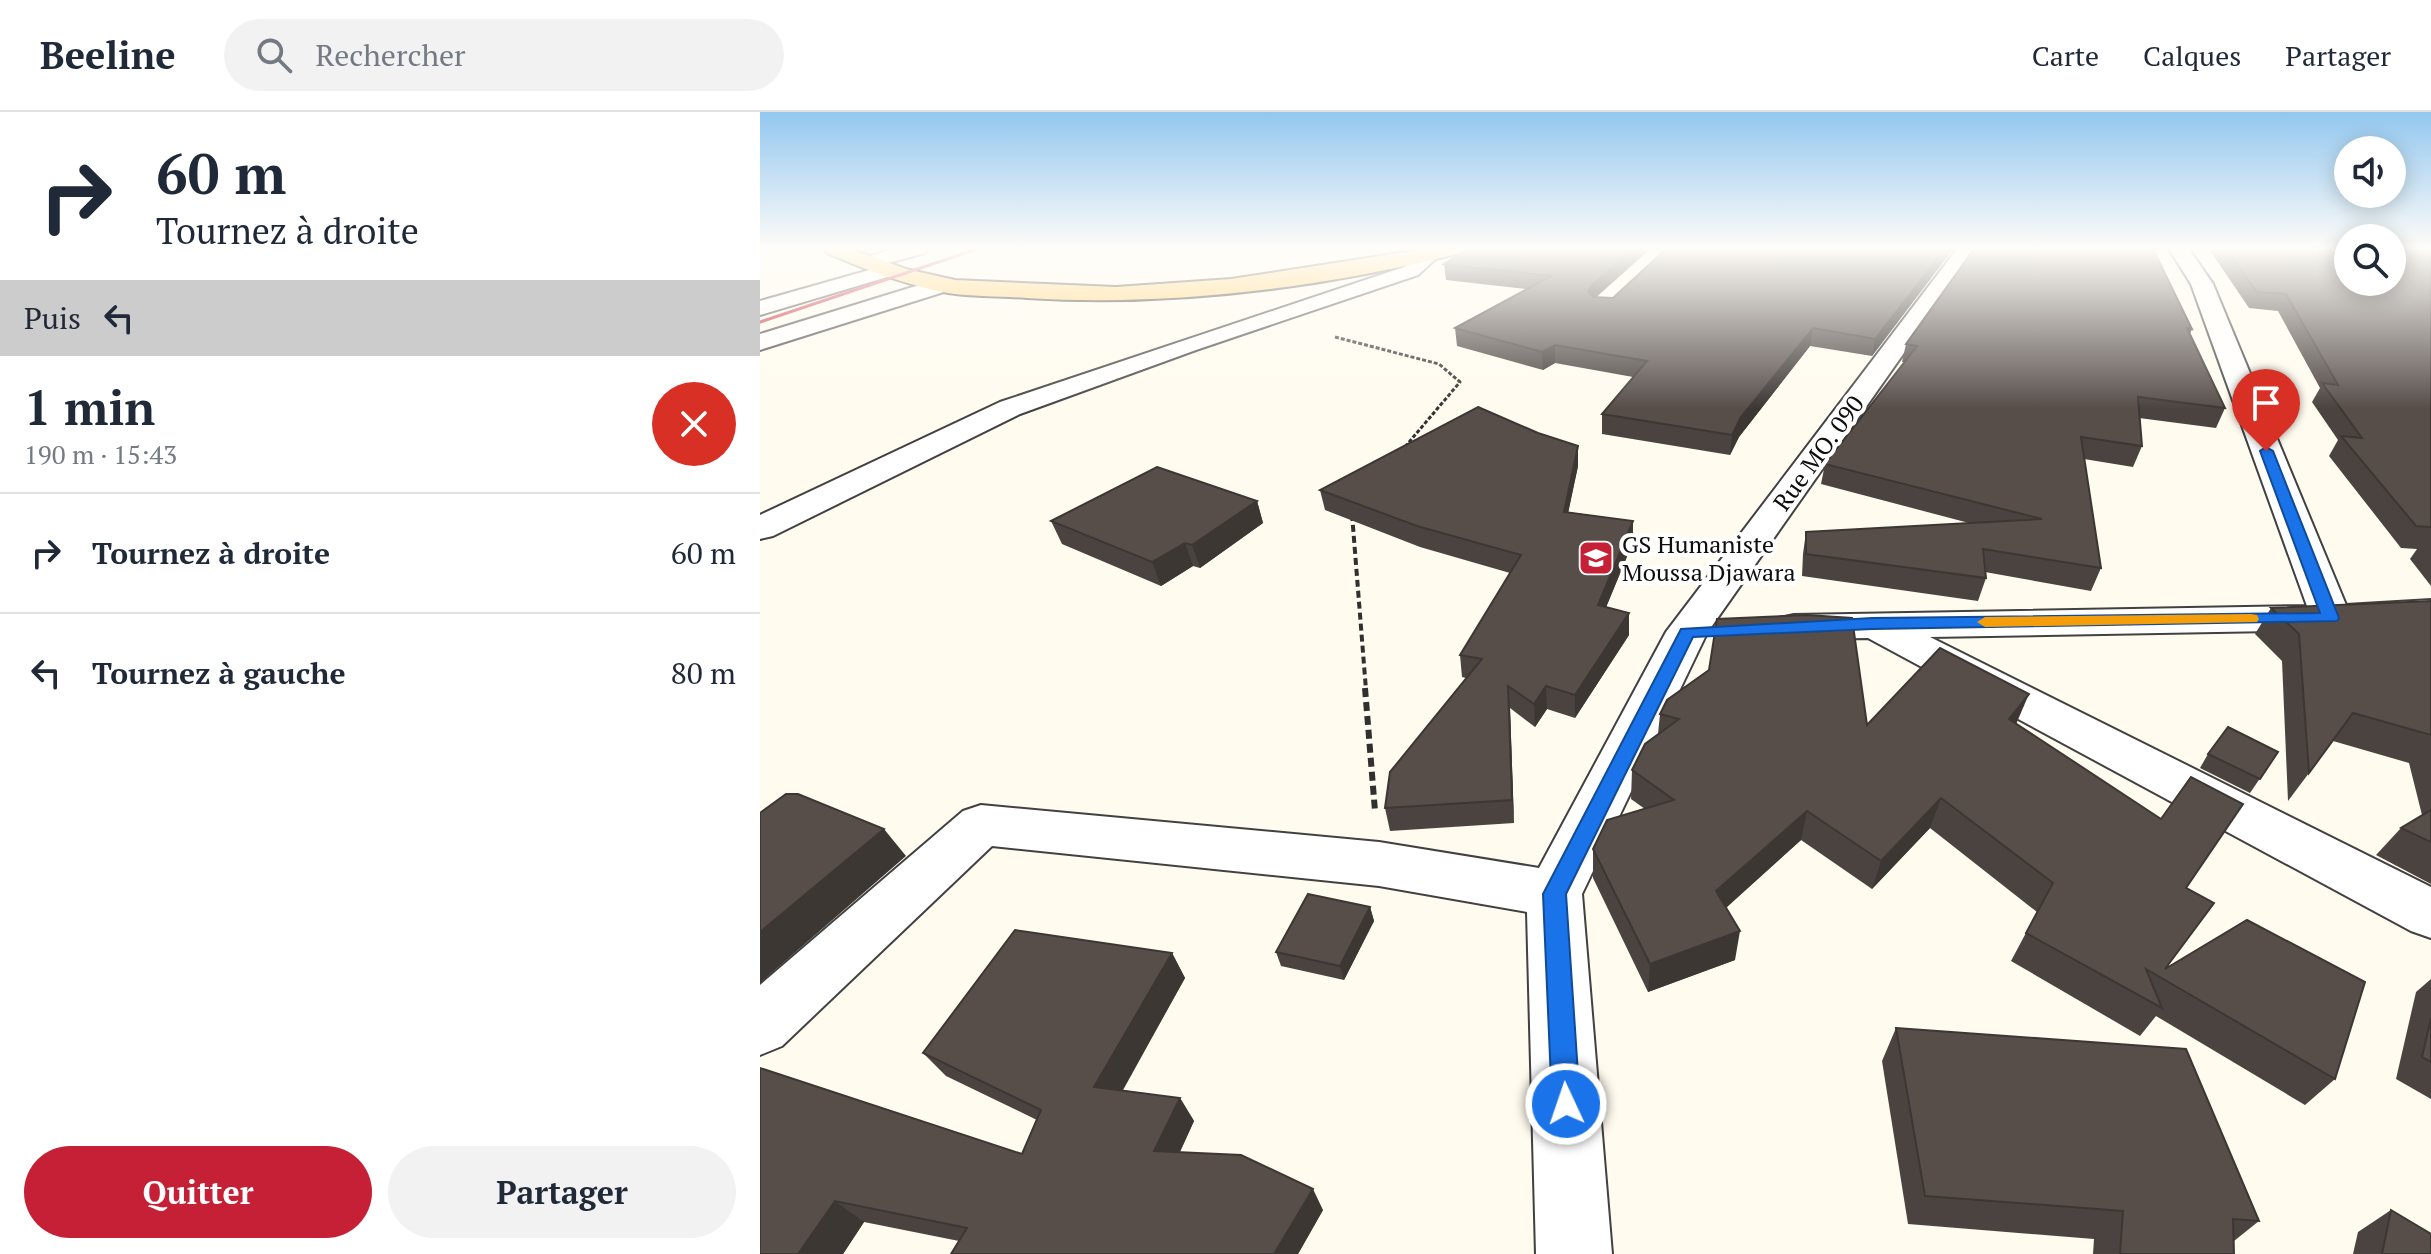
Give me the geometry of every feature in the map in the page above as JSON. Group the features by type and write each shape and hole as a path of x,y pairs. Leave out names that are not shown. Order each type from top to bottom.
{"street":[{"path":"760,308 780,302"},
{"path":"760,342 887,302"},
{"path":"760,528 1010,408 1316,302"},
{"name":"Rue MO. 090","path":"1554,894 1687,632 1928,302"},
{"path":"2209,302 2331,618"},
{"path":"1687,632 1872,624 2331,618 2431,612"},
{"path":"1872,624 2431,914"},
{"path":"760,1025 981,825 1379,864 1554,894 1574,1254"}],"path":[{"path":"1265,319 1439,364 1460,382 1401,451"},
{"path":"1352,508 1379,864"}],"building":[{"path":"1502,302 1904,302 1875,339 1813,328 1741,417 1732,435 1602,414 1647,361 1555,345 1542,352 1455,328"},
{"path":"1936,302 2179,302 2192,329 2187,328 2225,408 2138,397 2142,446 2081,437 2101,568 1983,549 1986,578 1806,554 1806,532 2042,519 1825,464 1917,346 1906,344"},
{"path":"2291,302 2431,302 2431,527 2416,526 2341,436 2362,438 2322,383 2338,385"},
{"path":"1478,407 1538,433 1578,446 1564,512 1633,521 1598,605 1629,613 1575,695 1546,686 1534,704 1508,686 1512,800 1385,808 1390,772 1482,659 1460,655 1521,555 1417,526 1320,490"},
{"path":"1157,467 1257,501 1192,545 1185,543 1152,562 1051,521"},
{"path":"2431,601 2431,735 2353,713 2309,773 2299,634 2271,608"},
{"path":"1807,615 1852,618 1867,725 1940,648 2029,694 2009,719 2161,819 2191,777 2243,804 2186,888 2214,903 2165,969 2247,920 2365,982 2335,1079 2146,969 2162,1008 2026,933 2053,883 1941,798 1881,861 1807,811 1716,891 1740,931 1650,964 1593,849 1607,820 1674,800 1632,770 1645,744 1679,719 1660,714 1667,700 1709,670 1717,619"},
{"path":"2228,727 2278,752 2260,779 2208,754"},
{"path":"786,794 798,794 884,829 760,932 760,813"},
{"path":"2431,810 2431,842 2401,828"},
{"path":"1308,894 1370,907 1340,966 1276,952"},
{"path":"1015,930 1172,953 1094,1087 1180,1098 1154,1151 1241,1155 1313,1189 1274,1254 951,1254 967,1228 835,1201 798,1254 760,1254 760,1068 1022,1154 1041,1110 923,1053"},
{"path":"2431,1018 2431,1062 2422,1057"},
{"path":"1896,1028 2186,1049 2259,1221 2233,1219 2234,1254 2120,1254 2123,1211 1925,1196"},
{"path":"2391,1210 2431,1234 2431,1254 2382,1254"}],"railway":[{"path":"760,322 819,302"}],"slow traffic":[{"path":"1985,622 2251,619"}],"place":[{"name":"GS Humaniste Moussa Djawara","path":"1596,558"}],"route":[{"path":"1566,1104 1554,894 1687,632 1872,624 2331,618 2266,451"}]}
